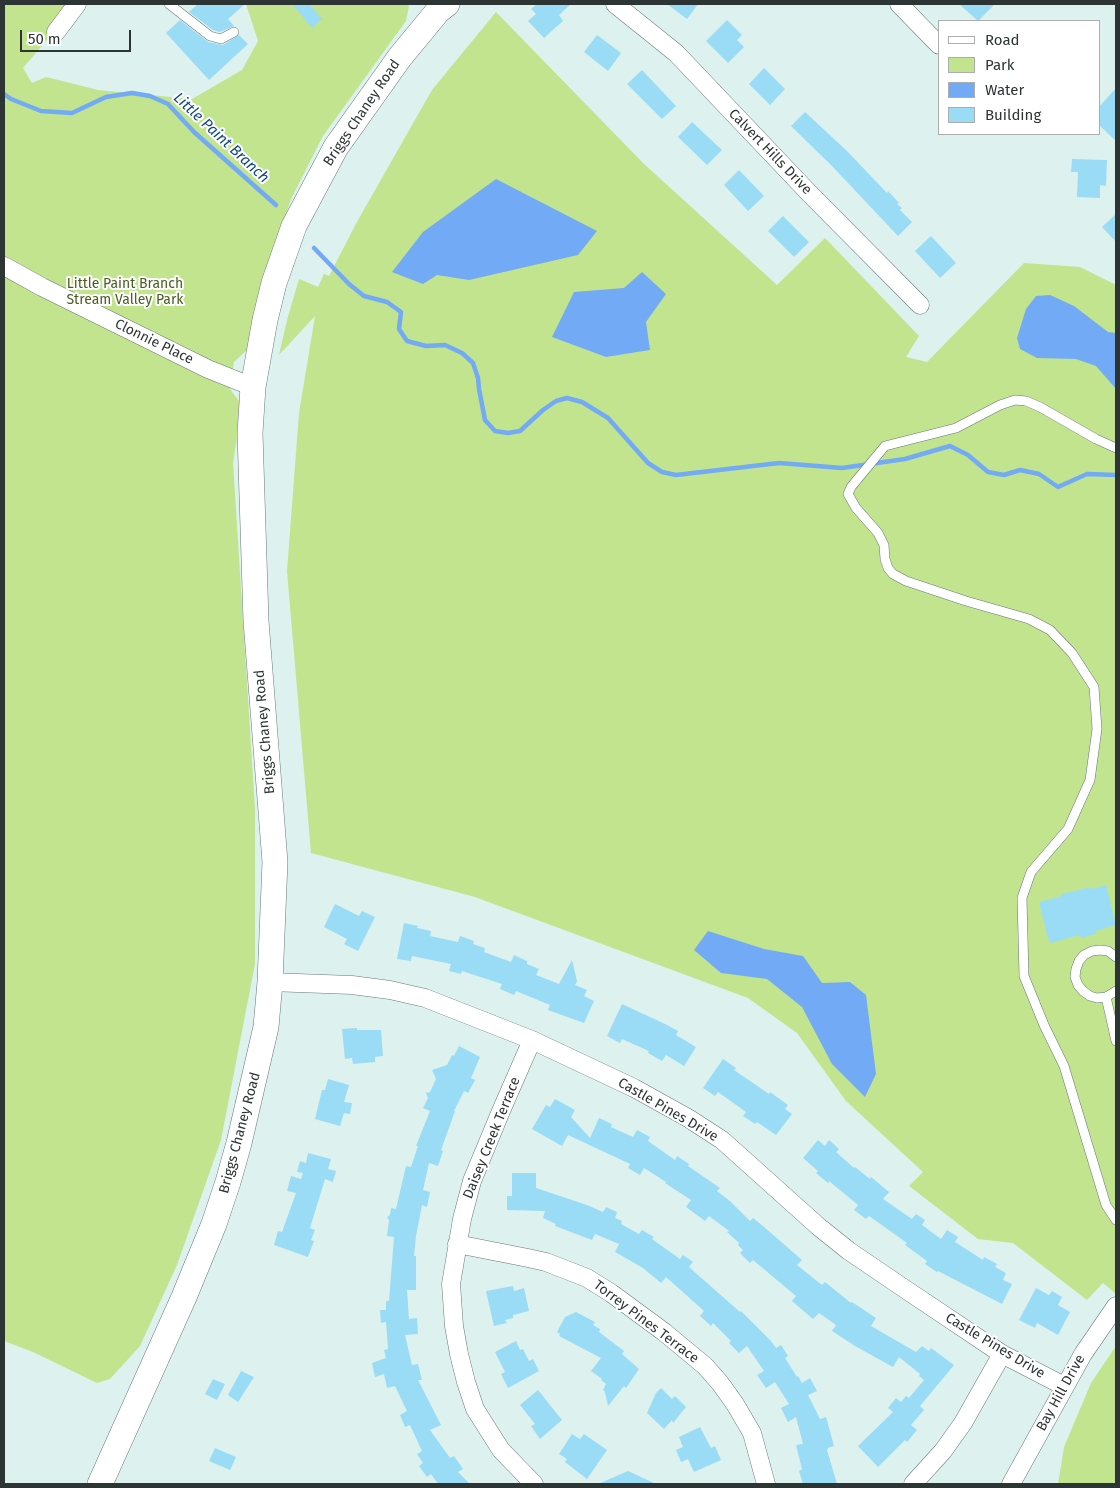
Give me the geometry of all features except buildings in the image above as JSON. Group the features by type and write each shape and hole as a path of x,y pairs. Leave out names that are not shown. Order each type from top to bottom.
{"main road":[{"name":"Briggs Chaney Road","path":"100,1484 184,1297 214,1224 228,1182 253,1087 266,1028 270,982 275,862 256,621 250,434 253,387 258,352 274,283 294,226 336,148 400,57 439,6"}],"street":[{"path":"56,32 77,4"},
{"name":"Calvert Hills Drive","path":"615,4 676,53 810,194 920,305"},
{"path":"899,4 938,44"},
{"name":"Clonnie Place","path":"4,266 42,287 199,364 253,387"},
{"name":"Castle Pines Drive","path":"270,982 352,985 390,990 425,998 532,1040 634,1088 688,1118 722,1140 819,1227 924,1303 1002,1354 1064,1386"},
{"name":"Daisey Creek Terrace","path":"532,1040 500,1111 472,1181 462,1219 451,1284 454,1326 466,1382 475,1409 501,1450 534,1484"},
{"name":"Torrey Pines Terrace","path":"457,1244 528,1258 554,1265 587,1278 664,1332 705,1366 735,1404 752,1433 766,1484"},
{"name":"Bay Hill Drive","path":"1011,1484 1064,1386 1083,1354 1116,1306"},
{"path":"913,1484 920,1479 943,1451 963,1423 1002,1354"}],"lane":[{"path":"169,4 210,36 221,39 234,32"},
{"path":"1116,448 1096,439 1040,407 1026,401 1015,400 1000,405 956,428 885,446 851,487 848,494 856,508 878,533 884,545 888,568 893,574 906,581 966,601 1029,619 1050,630 1072,653 1094,687 1097,729 1090,780 1068,829 1031,872 1022,898 1024,976 1044,1025 1064,1066 1106,1205 1116,1220"},
{"path":"1116,957 1108,951 1092,951 1084,955 1079,961 1075,977 1078,985 1090,996 1097,998 1106,997 1116,991"},
{"path":"1106,997 1116,1041"}],"green space":[{"name":"Little Paint Branch Stream Valley Park","path":"4,4 77,4 23,68 32,83 46,77 98,90 192,99 242,70 258,41 246,4 408,4 409,6 406,21 323,136 291,199 257,304 247,350 234,362 230,389 239,401 239,425 233,463 255,809 255,964 221,1140 177,1265 140,1346 110,1379 97,1383 33,1352 4,1341"},
{"path":"496,12 643,163 777,285 825,238 919,336 906,357 927,362 1024,263 1080,267 1116,285 1116,1294 1103,1283 1087,1300 1013,1243 978,1239 909,1186 923,1172 846,1101 797,1033 748,998 475,897 311,853 287,571 299,413 315,316 279,355 299,279 318,287 324,274 329,276 358,220 432,90"},
{"path":"1116,1346 1116,1484 1058,1484 1064,1447 1091,1383"}],"water":[{"path":"496,179 597,231 578,255 469,280 437,275 423,284 392,272 423,232"},
{"path":"642,272 666,294 646,322 650,350 606,357 552,337 574,292 624,288"},
{"path":"1050,295 1074,306 1108,332 1116,333 1116,389 1096,366 1076,359 1037,358 1020,349 1017,338 1026,309 1036,296"},
{"path":"708,931 764,949 803,956 822,983 850,982 866,995 876,1074 865,1097 832,1064 802,1007 767,979 721,973 694,950"}],"waterway":[{"name":"Little Paint Branch","path":"4,94 11,99 41,111 72,113 106,97 132,93 150,96 168,104 194,132 276,205"},
{"name":"Little Paint Branch","path":"314,248 349,284 364,296 387,302 401,312 399,329 407,341 426,346 445,345 462,353 473,363 478,378 485,420 495,431 508,433 520,431 543,410 556,401 567,398 582,402 608,418 648,463 662,472 676,475 779,463 842,468 905,459 950,446 968,455 988,472 1004,475 1020,470 1039,474 1058,487 1087,474 1116,475"}]}
